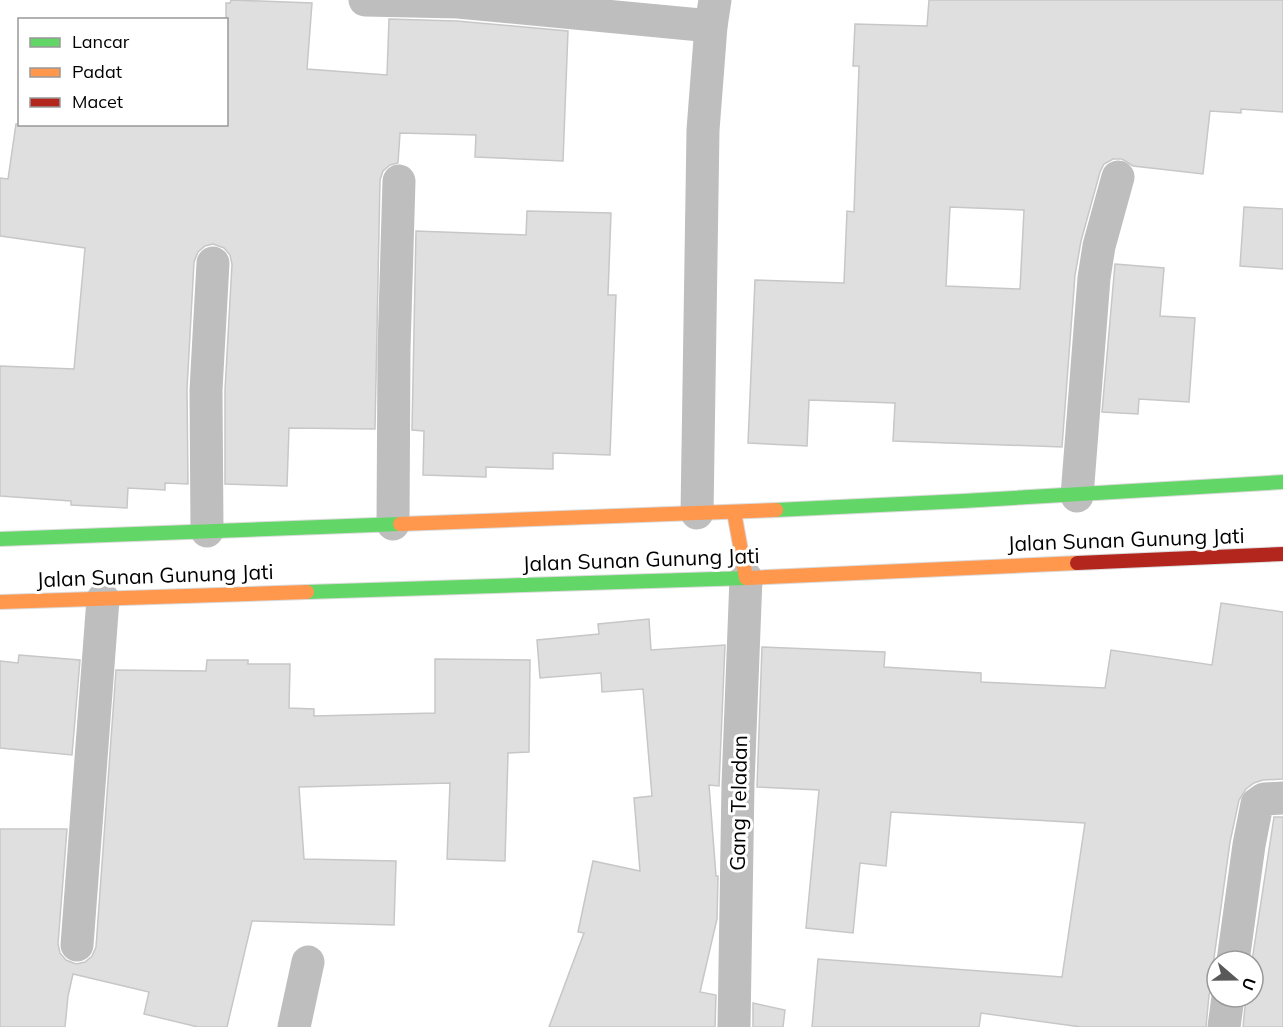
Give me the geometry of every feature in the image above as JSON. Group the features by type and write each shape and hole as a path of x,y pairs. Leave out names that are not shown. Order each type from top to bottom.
{"highway":[{"path":"0,539 734,512 1077,496 1283,482"},
{"path":"734,512 746,578"},
{"name":"Jalan Sunan Gunung Jati","path":"0,602 746,578 1283,554"}],"street":[{"path":"365,0 458,1 713,13 703,130 697,513"},
{"path":"1077,496 1094,278 1099,246 1118,177"},
{"path":"393,524 394,350 399,181"},
{"path":"207,531 206,390 213,263"},
{"name":"Gang Teladan","path":"734,1027 738,784 746,578"},
{"path":"77,945 103,599"},
{"path":"1235,949 1257,804 1264,799 1283,798"},
{"path":"294,1027 308,962"},
{"path":"1224,1027 1226,1009"}],"building":[{"path":"231,0 312,3 307,69 387,75 389,19 457,21 568,31 563,161 475,157 476,135 400,133 398,163 390,165 383,171 380,180 375,429 289,428 287,486 225,484 225,390 232,264 230,255 224,248 213,244 205,246 198,252 194,262 187,389 188,484 165,483 165,490 128,488 127,508 71,505 71,501 0,496 0,366 74,369 85,248 0,236 0,178 8,179 16,124 18,126 228,126 226,3 230,3"},
{"path":"929,0 1283,0 1283,112 1241,109 1241,113 1210,111 1203,174 1133,166 1122,159 1113,159 1104,164 1081,241 1075,275 1062,447 893,441 895,403 809,400 807,446 748,443 755,280 844,283 847,211 854,212 859,66 853,66 855,24 927,26","holes":["950,207 1024,210 1020,289 946,286"]},
{"path":"1244,207 1283,209 1283,269 1240,266"},
{"path":"527,211 611,213 608,295 616,295 610,455 553,453 553,469 486,467 486,477 423,475 424,431 412,430 416,231 526,235"},
{"path":"1115,264 1164,268 1160,316 1195,318 1189,402 1139,399 1138,414 1102,412"},
{"path":"1221,603 1283,612 1283,779 1254,783 1246,789 1239,800 1230,842 1215,949 1205,949 1205,1009 1208,1009 1206,1027 1081,1027 981,1013 979,1027 812,1027 818,959 1062,977 1085,823 891,812 886,866 860,863 853,933 806,928 819,790 757,787 762,647 885,652 884,667 981,673 981,682 1105,688 1111,650 1212,665"},
{"path":"649,619 651,650 725,645 719,786 709,785 716,876 718,876 717,919 700,992 716,995 715,1027 549,1027 584,933 578,932 593,861 640,871 634,798 652,796 643,689 602,692 601,673 540,678 537,640 599,634 598,624"},
{"path":"19,655 80,660 72,755 0,748 0,661 18,663"},
{"path":"435,659 530,660 529,752 508,753 505,861 447,859 450,783 299,787 304,859 396,861 394,925 252,921 227,1027 198,1027 144,1014 149,992 73,974 65,1027 0,1027 0,829 67,829 58,944 60,953 66,960 76,964 85,962 92,956 96,947 116,670 206,671 207,660 248,660 248,664 290,664 289,708 314,709 314,716 435,713"},
{"path":"1274,817 1283,817 1283,1027 1243,1027 1245,1009 1265,1009 1265,949 1254,949"},
{"path":"753,1003 785,1010 783,1027 753,1027"}],"traffic: fast":[{"path":"776,510 1283,482"},
{"path":"0,539 400,524"},
{"path":"307,592 748,578"}],"traffic: slow":[{"path":"400,524 776,510"},
{"path":"734,512 746,578"},
{"path":"748,578 1077,563"},
{"path":"0,602 307,592"}],"traffic: jam":[{"path":"1077,563 1283,554"}]}
